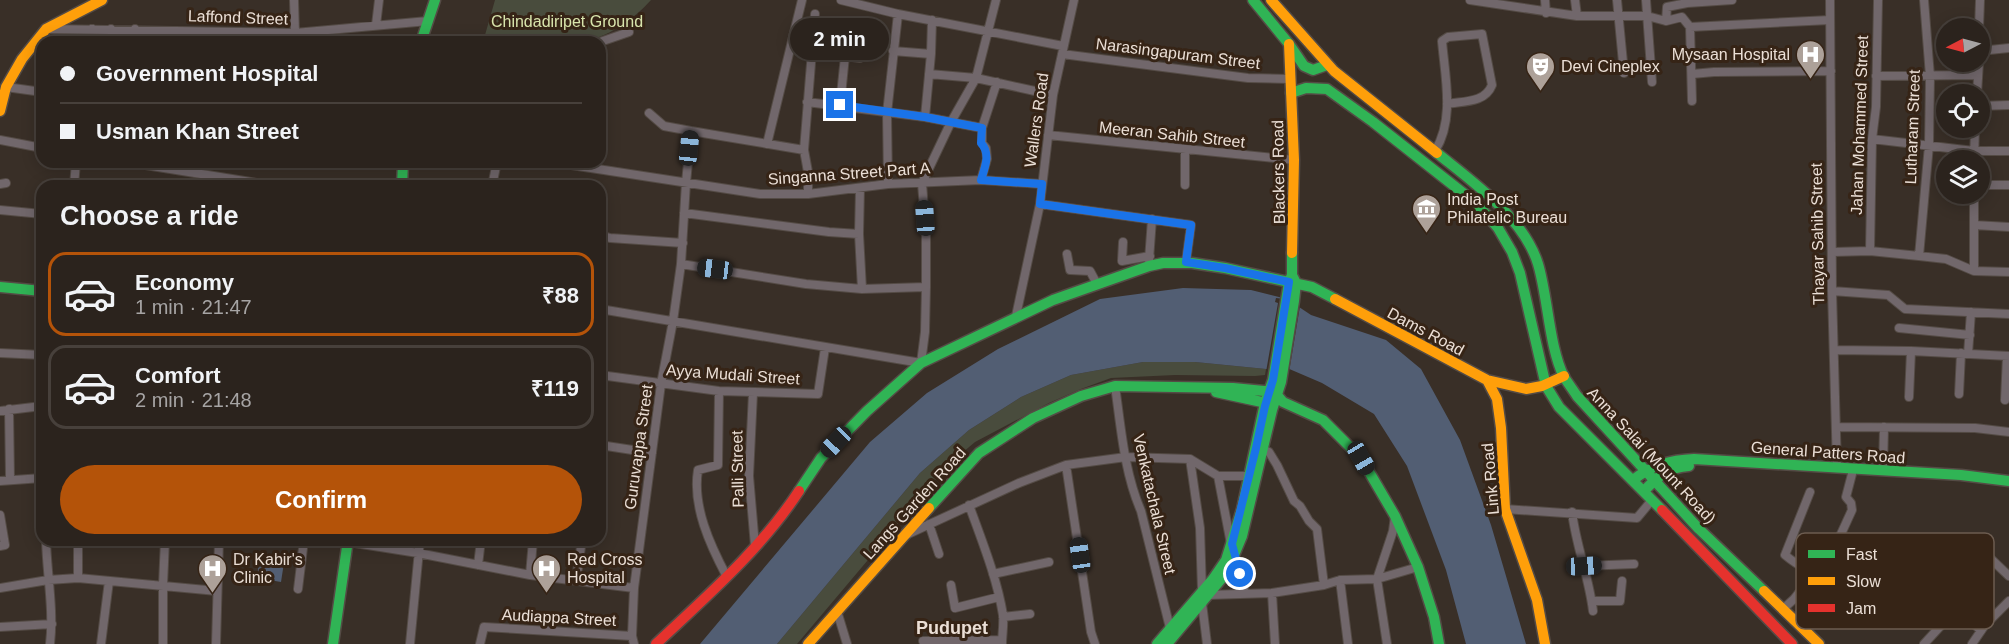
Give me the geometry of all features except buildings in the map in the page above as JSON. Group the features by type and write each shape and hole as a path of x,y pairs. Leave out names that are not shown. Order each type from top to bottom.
{"main road":[{"path":"40,36 46,29 102,0"},
{"path":"423,36 435,0"},
{"path":"1253,0 1304,66 1313,70 1331,68 1327,89 1306,88 1291,93"},
{"name":"Anna Salai (Mount Road)","path":"1273,1 1331,68 1484,190 1525,235 1538,263 1558,359 1564,376 1598,420 1645,468 1698,529 1796,622"},
{"path":"0,111 6,87 22,59 36,42"},
{"name":"Blackers Road","path":"1274,400 1291,300 1292,280 1294,160 1289,44"},
{"name":"Anna Salai (Mount Road)","path":"1327,89 1457,186 1498,228 1519,268 1546,386 1559,407 1792,644"},
{"path":"1509,247 1532,251 1519,268"},
{"name":"Dams Road","path":"656,644 727,577 755,546 786,511 821,458 867,411 921,363 1016,316 1149,261 1186,262 1292,280 1312,287 1487,380 1518,389 1531,390 1546,386"},
{"path":"0,287 36,290"},
{"path":"1546,386 1564,376"},
{"name":"Link Road","path":"1487,380 1497,399 1501,428 1504,508 1537,600 1545,644"},
{"name":"Langs Garden Road","path":"808,644 979,453 1033,418 1081,396 1115,386 1233,388 1274,400 1323,420 1361,458 1395,516 1418,567 1434,617 1439,644"},
{"path":"1233,549 1242,536 1274,400"},
{"path":"1157,644 1170,628 1227,572 1249,476 1274,400"},
{"name":"General Patters Road","path":"1645,468 1673,460 1694,459 1960,475 2007,484"},
{"name":"General Patters Road","path":"1644,491 1665,471 1676,466 1751,468 2007,484"},
{"path":"1633,480 1645,468"},
{"path":"333,644 343,546"},
{"path":"1167,644 1204,596"},
{"name":"Anna Salai (Mount Road)","path":"1804,629 1819,644"}],"street":[{"path":"294,0 295,33"},
{"path":"376,25 380,0"},
{"path":"767,144 802,0"},
{"name":"Narasingapuram Street","path":"841,0 1062,50 1248,78 1290,79"},
{"path":"606,310 921,363 925,332 926,287 926,236 922,183 951,122 976,78 990,32 996,0"},
{"name":"Wallers Road","path":"1016,316 1040,204 1053,95 1074,0"},
{"path":"1470,0 1577,16 1647,16 1666,21 1682,17 1690,27 1692,101"},
{"path":"1545,0 1546,13"},
{"path":"1575,0 1577,16"},
{"path":"1617,0 1624,73"},
{"path":"1646,0 1652,82"},
{"path":"1666,21 1667,7 1687,1 1732,0"},
{"name":"Thayar Sahib Street","path":"1830,0 1832,291 1837,468"},
{"name":"Jahan Mohammed Street","path":"1870,251 1878,0"},
{"name":"Lutharam Street","path":"1919,256 1929,145 1930,76 1924,0"},
{"path":"1979,18 1980,0 1986,0"},
{"path":"808,194 808,172 804,150 815,14"},
{"path":"888,184 888,113 898,14"},
{"path":"925,117 932,20"},
{"path":"1690,27 1830,20"},
{"name":"Laffond Street","path":"46,29 295,33 428,21"},
{"path":"91,36 92,29"},
{"path":"111,29 111,36"},
{"path":"135,29 135,36"},
{"path":"606,40 629,32"},
{"path":"1435,152 1445,131 1447,104 1442,41 1448,37 1482,34 1492,85 1489,93 1480,99 1447,104"},
{"path":"840,105 845,56 860,58 860,42"},
{"path":"1990,50 2009,48"},
{"path":"893,51 931,54"},
{"path":"1692,74 1831,71"},
{"path":"929,74 976,78 1053,95"},
{"path":"1876,76 1978,75 1978,84"},
{"path":"981,180 987,159 986,148 981,143 982,128 997,82"},
{"path":"6,87 36,91"},
{"path":"807,102 925,117 982,128"},
{"path":"1990,106 2009,105"},
{"path":"649,113 664,126 804,150"},
{"name":"Guruvappa Street","path":"633,640 634,588 661,384 681,264 691,131"},
{"name":"Meeran Sahib Street","path":"1048,135 1185,151 1294,160"},
{"path":"1872,139 1929,145 1949,150"},
{"path":"0,140 36,147"},
{"path":"1185,151 1185,185"},
{"path":"1990,154 2009,151"},
{"path":"164,168 238,180"},
{"name":"Singanna Street Part A","path":"590,168 760,194 808,194 888,184 981,180 1042,184"},
{"path":"1990,185 2009,185"},
{"path":"860,188 859,234 862,289"},
{"path":"1040,204 1191,225 1186,262"},
{"path":"1974,204 1974,271"},
{"path":"0,210 36,213"},
{"path":"684,213 859,234"},
{"path":"1123,242 1122,261 1149,261 1152,219"},
{"path":"1974,225 2009,227"},
{"path":"606,237 683,243"},
{"path":"1833,252 1870,251 1946,259 1974,271 2009,272"},
{"path":"1067,254 1070,270 1090,271 1097,284"},
{"path":"681,264 806,284 862,289 926,287"},
{"path":"1832,291 1888,295 1905,309 2009,314"},
{"path":"1959,394 1970,335 1971,312"},
{"path":"1899,328 1970,335"},
{"name":"Ayya Mudali Street","path":"606,376 719,391 818,394 825,348"},
{"path":"1834,351 1911,351 2008,356 2005,400"},
{"path":"1909,397 1911,351"},
{"path":"0,353 36,355"},
{"name":"Venkatachala Street","path":"1115,386 1126,457 1170,628"},
{"path":"719,391 718,465 698,470 695,492 712,549 727,577"},
{"name":"Palli Street","path":"753,393 749,476 755,546"},
{"path":"10,479 4,410 36,407"},
{"path":"1836,427 1976,428 2009,432"},
{"path":"1883,470 1884,427"},
{"path":"606,446 652,453"},
{"path":"1264,450 1269,452 1277,465 1294,501 1317,529 1324,585"},
{"path":"902,537 969,505 1066,465 1126,457 1190,459 1218,476 1249,476"},
{"path":"1190,459 1200,528 1207,644"},
{"path":"1066,465 1090,632 1095,644"},
{"path":"1841,533 1852,510 1851,503 1846,497 1852,474"},
{"path":"1218,476 1233,549 1245,592"},
{"path":"0,480 36,478"},
{"path":"1796,562 1785,555 1810,492"},
{"path":"1504,508 1637,518 1652,500"},
{"path":"923,641 1002,642 1003,617 999,597 969,505"},
{"path":"1572,512 1575,537 1584,566 1593,611"},
{"path":"0,515 5,545 0,546"},
{"path":"1387,644 1377,579 1393,531 1395,516"},
{"path":"929,524 939,554"},
{"path":"46,546 52,624 51,644"},
{"path":"78,546 78,578"},
{"path":"163,644 165,546"},
{"path":"216,644 219,546"},
{"path":"298,589 302,546"},
{"path":"378,546 530,575 634,588"},
{"path":"410,644 419,546"},
{"path":"478,565 480,546"},
{"path":"530,575 532,546"},
{"path":"576,581 581,546"},
{"path":"993,574 1049,562"},
{"path":"1994,562 2009,576"},
{"path":"1584,566 1634,564"},
{"path":"1204,596 1245,592 1272,593 1324,585 1340,580 1377,579 1418,567"},
{"path":"0,588 48,580 78,578 217,591"},
{"path":"1340,580 1348,644"},
{"path":"101,644 109,581"},
{"path":"1592,601 1620,601 1622,581"},
{"path":"951,585 955,608 999,597"},
{"path":"1272,593 1275,644"},
{"path":"1783,609 1796,596"},
{"path":"1994,617 2009,601"},
{"path":"837,611 847,644"},
{"path":"1003,617 1030,614"},
{"path":"0,627 52,624"},
{"name":"Audiappa Street","path":"480,644 484,627 633,640"},
{"path":"1924,644 1938,629"},
{"path":"1971,644 1981,630"}],"green space":[{"name":"Chindadiripet Ground","path":"495,0 651,0 619,27 602,36 485,36"},
{"path":"1143,362 1195,362 1266,369 1265,375 1255,376 1175,375 1111,378 1049,403 975,442 949,464 797,644 777,644 920,473 969,430 1021,397 1071,375"}],"water":[{"path":"1183,288 1251,290 1287,299 1311,315 1386,340 1421,369 1460,440 1491,525 1526,644 1466,644 1446,570 1407,466 1374,414 1322,383 1287,368 1266,369 1195,362 1143,362 1071,375 1021,397 969,430 920,473 777,644 700,644 870,442 927,393 998,349 1100,299"},
{"path":"260,552 285,556 281,582 257,578"}],"pier":[{"path":"1276,298 1293,300 1300,306 1289,372 1266,372 1278,303 1275,302"}],"traffic: fast":[{"path":"423,36 435,0"},
{"path":"1253,0 1304,66 1313,70 1327,65"},
{"path":"1291,93 1306,88 1327,89 1477,204 1498,228 1512,252 1520,273 1546,386 1559,407 1662,510"},
{"path":"1437,153 1496,202 1521,231 1531,247 1538,264 1559,365 1577,396 1699,529 1764,591"},
{"path":"402,180 403,168"},
{"path":"1157,644 1213,579 1226,560 1242,509 1265,403 1273,380 1292,275 1292,253"},
{"path":"799,491 821,458 867,411 921,363 1053,300 1163,263 1192,263 1225,268 1312,287 1335,299"},
{"path":"1167,644 1227,572 1242,536 1272,410 1281,382 1294,301 1296,283 1293,277"},
{"path":"0,287 36,290"},
{"path":"929,508 979,453 1033,418 1081,396 1115,386 1233,388 1264,391 1277,395 1283,402 1323,420 1361,458 1395,516 1418,567 1434,617 1439,644"},
{"path":"1216,392 1271,404"},
{"path":"1633,480 1662,464 1694,459 1961,475 2009,481"},
{"path":"1644,491 1664,474 1675,468 1689,466"},
{"path":"333,644 347,546"}],"traffic: slow":[{"path":"40,36 46,29 102,0"},
{"path":"1271,0 1334,71 1437,153"},
{"path":"0,111 6,87 22,59 36,42"},
{"path":"1289,44 1294,160 1292,253"},
{"path":"1335,299 1487,380 1526,389 1542,386 1564,376"},
{"path":"1487,380 1497,399 1501,428 1505,509 1537,600 1545,644"},
{"path":"808,644 929,508"},
{"path":"1764,591 1796,622"},
{"path":"1803,629 1819,644"}],"traffic: jam":[{"path":"656,644 751,552 799,491"},
{"path":"1662,510 1792,644"}],"place":[{"name":"Mysaan Hospital","path":"1811,80"},
{"name":"Devi Cineplex","path":"1540,92"},
{"name":"India Post Philatelic Bureau","path":"1426,234"},
{"name":"Dr Kabir's Clinic","path":"212,594"},
{"name":"Red Cross Hospital","path":"546,594"}],"district":[{"name":"Pudupet","path":"952,628"}],"route":[{"path":"840,105 982,128 981,143 986,148 987,159 981,180 1042,184 1040,204 1191,225 1186,262 1289,282 1273,380 1267,396 1232,544 1240,574"}]}
